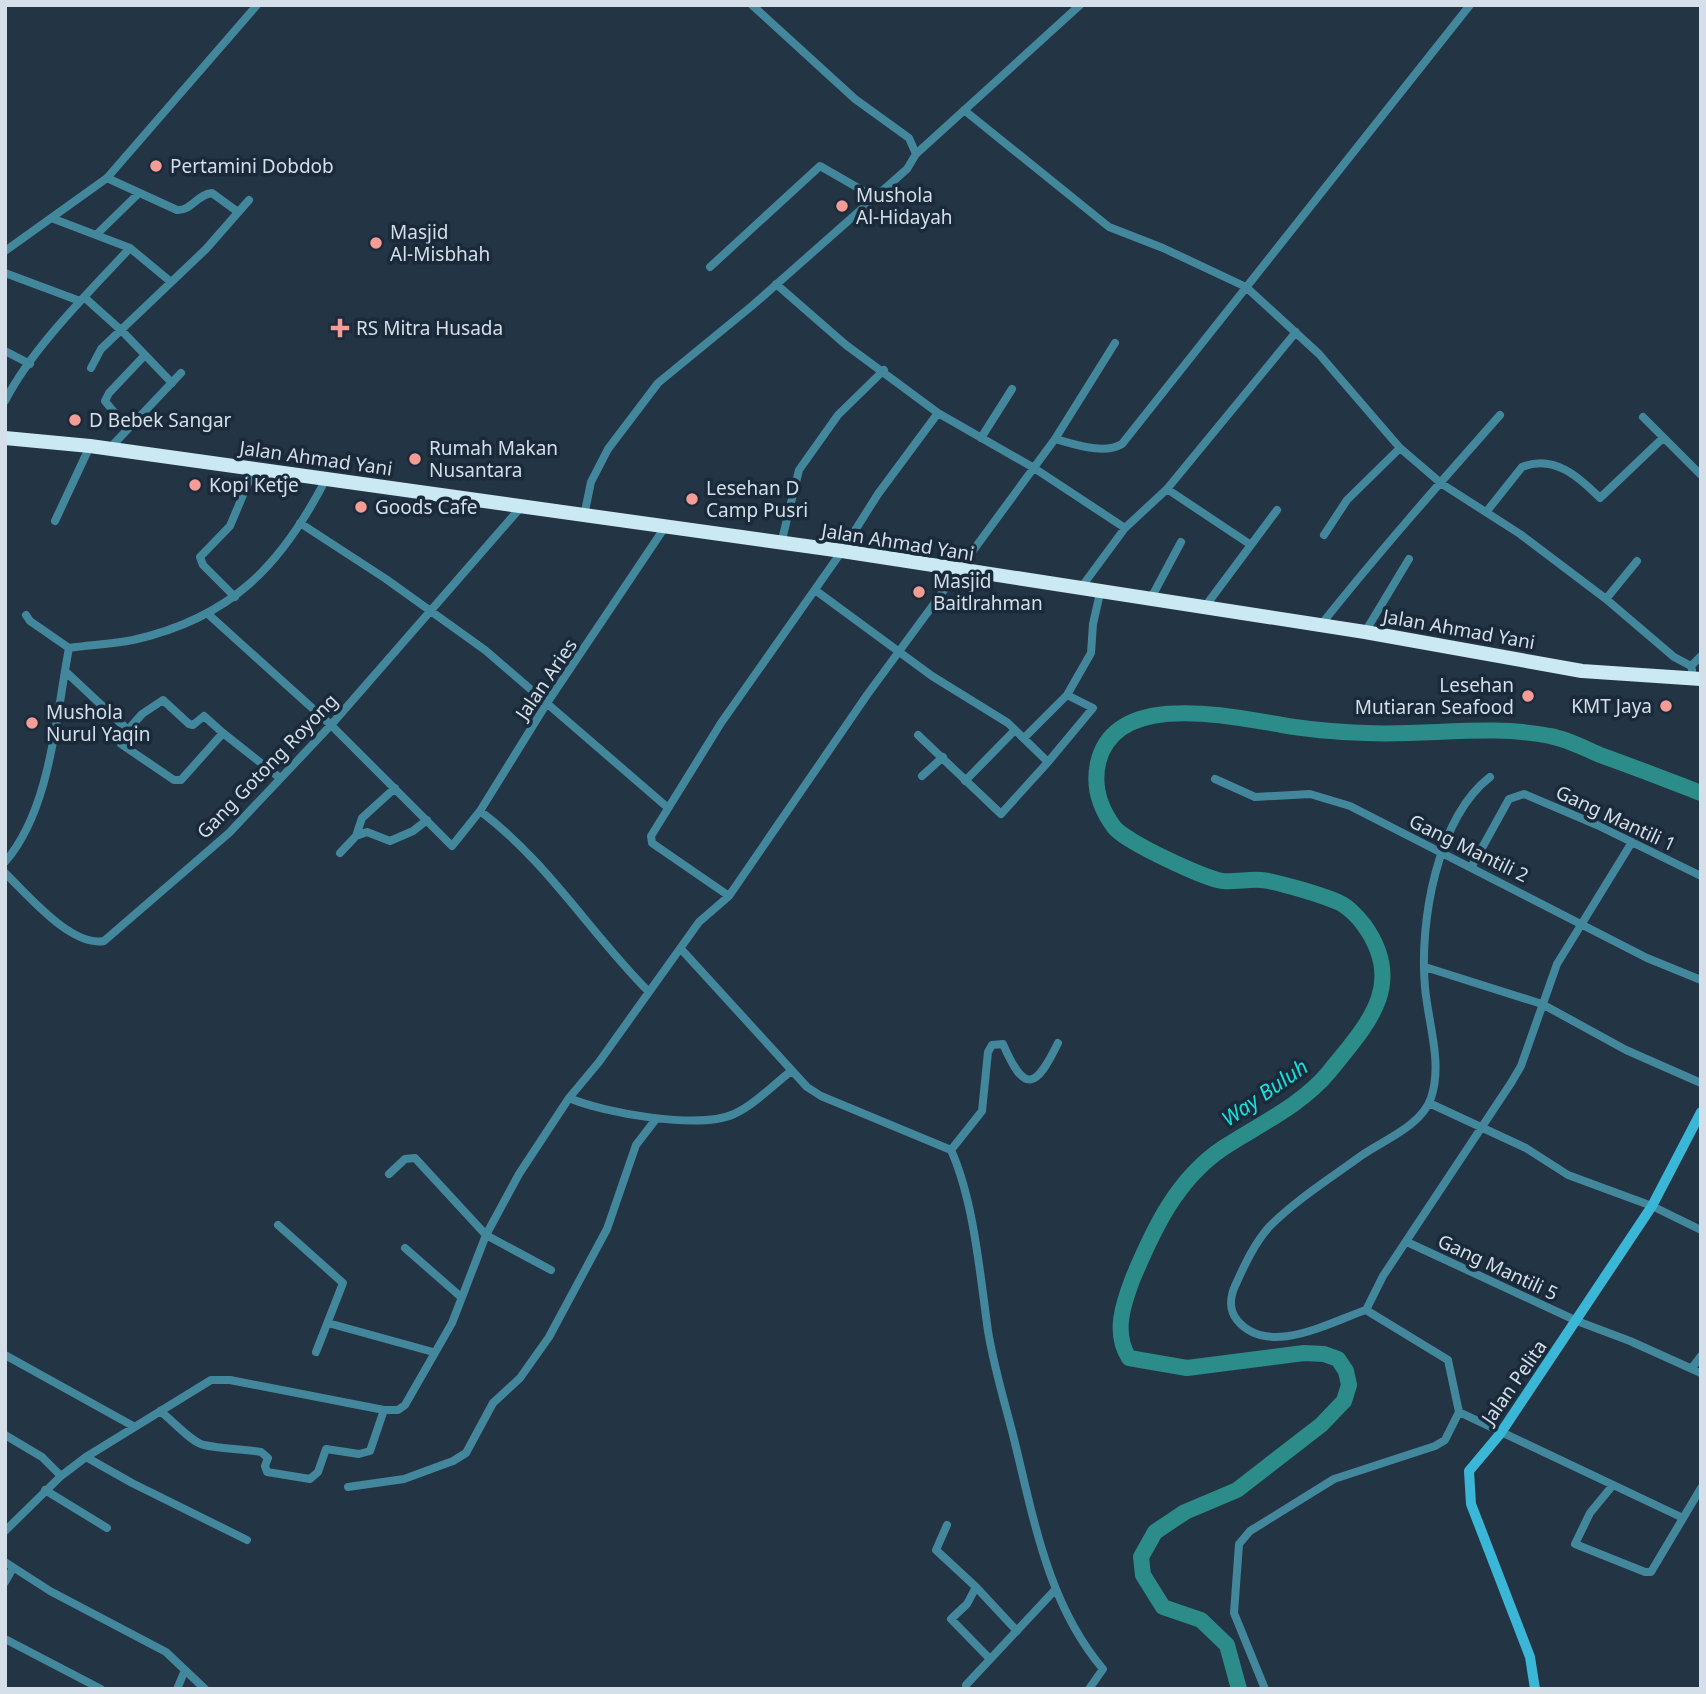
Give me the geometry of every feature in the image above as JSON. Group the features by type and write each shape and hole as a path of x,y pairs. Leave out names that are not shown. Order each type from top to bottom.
{"highway":[{"name":"Jalan Ahmad Yani","path":"5,438 90,446 842,551 1365,632 1582,671 1695,675"}],"street":[{"path":"5,251 54,219 107,178 257,5"},
{"path":"752,5 855,99 909,138 916,154"},
{"path":"584,516 597,471 647,395 670,371 776,284 907,169 916,154 1080,5"},
{"path":"1055,439 1086,447 1111,449 1122,444 1470,5"},
{"path":"964,110 1109,227 1163,248 1246,287 1296,332 1360,399 1400,448 1442,484 1487,510 1606,599 1695,675 1701,656"},
{"path":"710,267 820,166 874,197"},
{"path":"107,178 138,194 182,210 207,193 212,193 238,212"},
{"path":"96,235 138,194"},
{"path":"91,368 101,349 123,331 206,249 249,200"},
{"path":"54,219 130,248 171,282"},
{"path":"5,401 15,382 82,299 130,248"},
{"path":"5,273 82,299 123,331 172,383"},
{"path":"776,284 846,345 884,370 938,413 1034,468 1125,528"},
{"path":"1080,589 1125,528 1167,489 1296,332"},
{"path":"5,1531 45,1490 86,1457 211,1380 230,1380 384,1410 398,1410 405,1405 452,1323 486,1235 519,1174 569,1098 699,922 729,896 956,570 1055,439 1115,343"},
{"path":"5,351 30,363"},
{"path":"127,428 106,405 106,397 145,355"},
{"path":"781,544 799,470 838,415 884,370"},
{"path":"109,449 181,373"},
{"path":"981,438 1012,389"},
{"path":"729,896 652,844 650,835 721,723 842,551 877,494 938,413"},
{"path":"1320,626 1394,534 1442,484 1500,415"},
{"path":"1643,418 1701,475"},
{"path":"1487,510 1522,467 1529,464 1546,463 1575,473 1600,498 1663,438"},
{"path":"55,521 90,446"},
{"path":"1324,535 1347,500 1400,448"},
{"path":"235,597 203,565 200,557 230,526 254,469"},
{"path":"26,615 30,621 69,648 131,640 208,614 235,597 265,572 300,523 326,479"},
{"path":"1167,489 1251,545"},
{"name":"Gang Gotong Royong","path":"5,873 71,932 93,943 104,941 229,833 331,725 521,507"},
{"path":"1204,608 1277,510"},
{"path":"300,523 430,610 547,703 667,807"},
{"name":"Jalan Aries","path":"427,820 452,846 480,811 547,703 665,527"},
{"path":"1150,600 1181,542"},
{"path":"1365,632 1409,559"},
{"path":"1606,599 1637,561"},
{"path":"815,590 953,691 1015,730 1048,762"},
{"path":"1024,738 1067,695 1091,653 1100,593"},
{"path":"208,614 331,725 427,820 414,831 390,841 367,832 356,836"},
{"path":"5,862 26,832 41,791 69,648"},
{"path":"65,671 128,730"},
{"path":"918,735 1002,814 1093,708 1067,695"},
{"path":"223,733 178,781 121,744 128,730 142,714 163,700 189,724 193,725 205,716 280,778"},
{"path":"965,781 1015,730"},
{"path":"922,776 943,757"},
{"path":"1490,776 1472,790 1443,854 1425,917 1425,985 1435,1060 1429,1103 1402,1131 1361,1156 1269,1228 1243,1267 1232,1294 1232,1313 1240,1324 1257,1335 1270,1338 1317,1328 1366,1310 1383,1276 1521,1066 1557,964 1632,842"},
{"name":"Gang Mantili 2","path":"1215,779 1255,797 1310,794 1350,806 1472,866 1647,958 1701,980"},
{"path":"341,853 356,836 362,818 395,788"},
{"name":"Gang Mantili 1","path":"1472,866 1509,799 1516,794 1524,794 1701,876"},
{"path":"480,811 524,847 612,956 649,992"},
{"path":"681,949 790,1072 821,1097 951,1150 965,1192 992,1356 1054,1591 1085,1647 1103,1669 1089,1689"},
{"path":"1425,967 1542,1004 1626,1050 1701,1083"},
{"path":"951,1150 982,1111 988,1052 992,1045 1003,1044 1016,1070 1024,1078 1031,1079 1043,1074 1058,1043"},
{"path":"569,1098 589,1107 656,1119 732,1115 790,1072"},
{"path":"1429,1103 1527,1148 1568,1175 1652,1206 1701,1230"},
{"name":"Jalan Pelita","path":"1535,1689 1530,1657 1471,1504 1469,1471 1500,1434 1652,1206 1701,1112"},
{"path":"348,1487 404,1479 453,1461 466,1453 493,1403 520,1378 550,1338 607,1229 636,1145 656,1119"},
{"path":"389,1174 405,1159 415,1158 486,1235 551,1270"},
{"path":"278,1225 342,1279 343,1287 316,1352"},
{"name":"Gang Mantili 5","path":"1407,1242 1577,1321 1630,1340 1701,1373"},
{"path":"405,1248 461,1297"},
{"path":"1265,1689 1234,1613 1239,1544 1250,1531 1334,1479 1435,1446 1452,1430 1459,1412 1448,1360 1366,1310"},
{"path":"328,1323 433,1352"},
{"path":"5,1355 133,1426"},
{"path":"1692,1368 1701,1356"},
{"path":"160,1411 182,1427 185,1434 204,1445 261,1452 268,1458 264,1470 267,1472 310,1479 318,1472 326,1449 359,1454 370,1451 384,1410"},
{"path":"1459,1412 1500,1434 1683,1518"},
{"path":"5,1435 42,1457 61,1476"},
{"path":"86,1457 247,1540"},
{"path":"1612,1485 1590,1513 1575,1541 1577,1546 1651,1572 1701,1488"},
{"path":"45,1490 107,1528"},
{"path":"947,1525 936,1550 976,1587 1017,1631"},
{"path":"5,1582 9,1565 166,1652 205,1689"},
{"path":"976,1587 967,1604 951,1619 989,1658"},
{"path":"966,1685 1054,1591"},
{"path":"5,1639 101,1689"},
{"path":"177,1689 185,1670"}],"waterway":[{"name":"Way Buluh","path":"1239,1689 1227,1645 1201,1620 1163,1607 1143,1575 1141,1557 1155,1532 1185,1512 1237,1490 1321,1425 1344,1401 1349,1385 1346,1371 1338,1359 1324,1354 1304,1353 1187,1368 1129,1358 1121,1339 1121,1318 1133,1278 1149,1241 1180,1190 1207,1160 1306,1095 1329,1072 1368,1021 1382,985 1382,967 1376,947 1364,925 1342,904 1268,881 1214,879 1166,858 1121,833 1105,812 1097,788 1098,763 1109,740 1127,725 1151,716 1178,713 1235,717 1345,732 1528,733 1563,739 1701,793"}],"place":[{"name":"Pertamini Dobdob","path":"156,166"},
{"name":"Mushola Al-Hidayah","path":"842,206"},
{"name":"Masjid Al-Misbhah","path":"376,243"},
{"name":"RS Mitra Husada","path":"340,328"},
{"name":"D Bebek Sangar","path":"75,420"},
{"name":"Rumah Makan Nusantara","path":"415,459"},
{"name":"Kopi Ketje","path":"195,485"},
{"name":"Lesehan D Camp Pusri","path":"692,499"},
{"name":"Goods Cafe","path":"361,507"},
{"name":"Masjid Baitlrahman","path":"919,592"},
{"name":"Lesehan Mutiaran Seafood","path":"1528,696"},
{"name":"KMT Jaya","path":"1666,706"},
{"name":"Mushola Nurul Yaqin","path":"32,723"}]}
